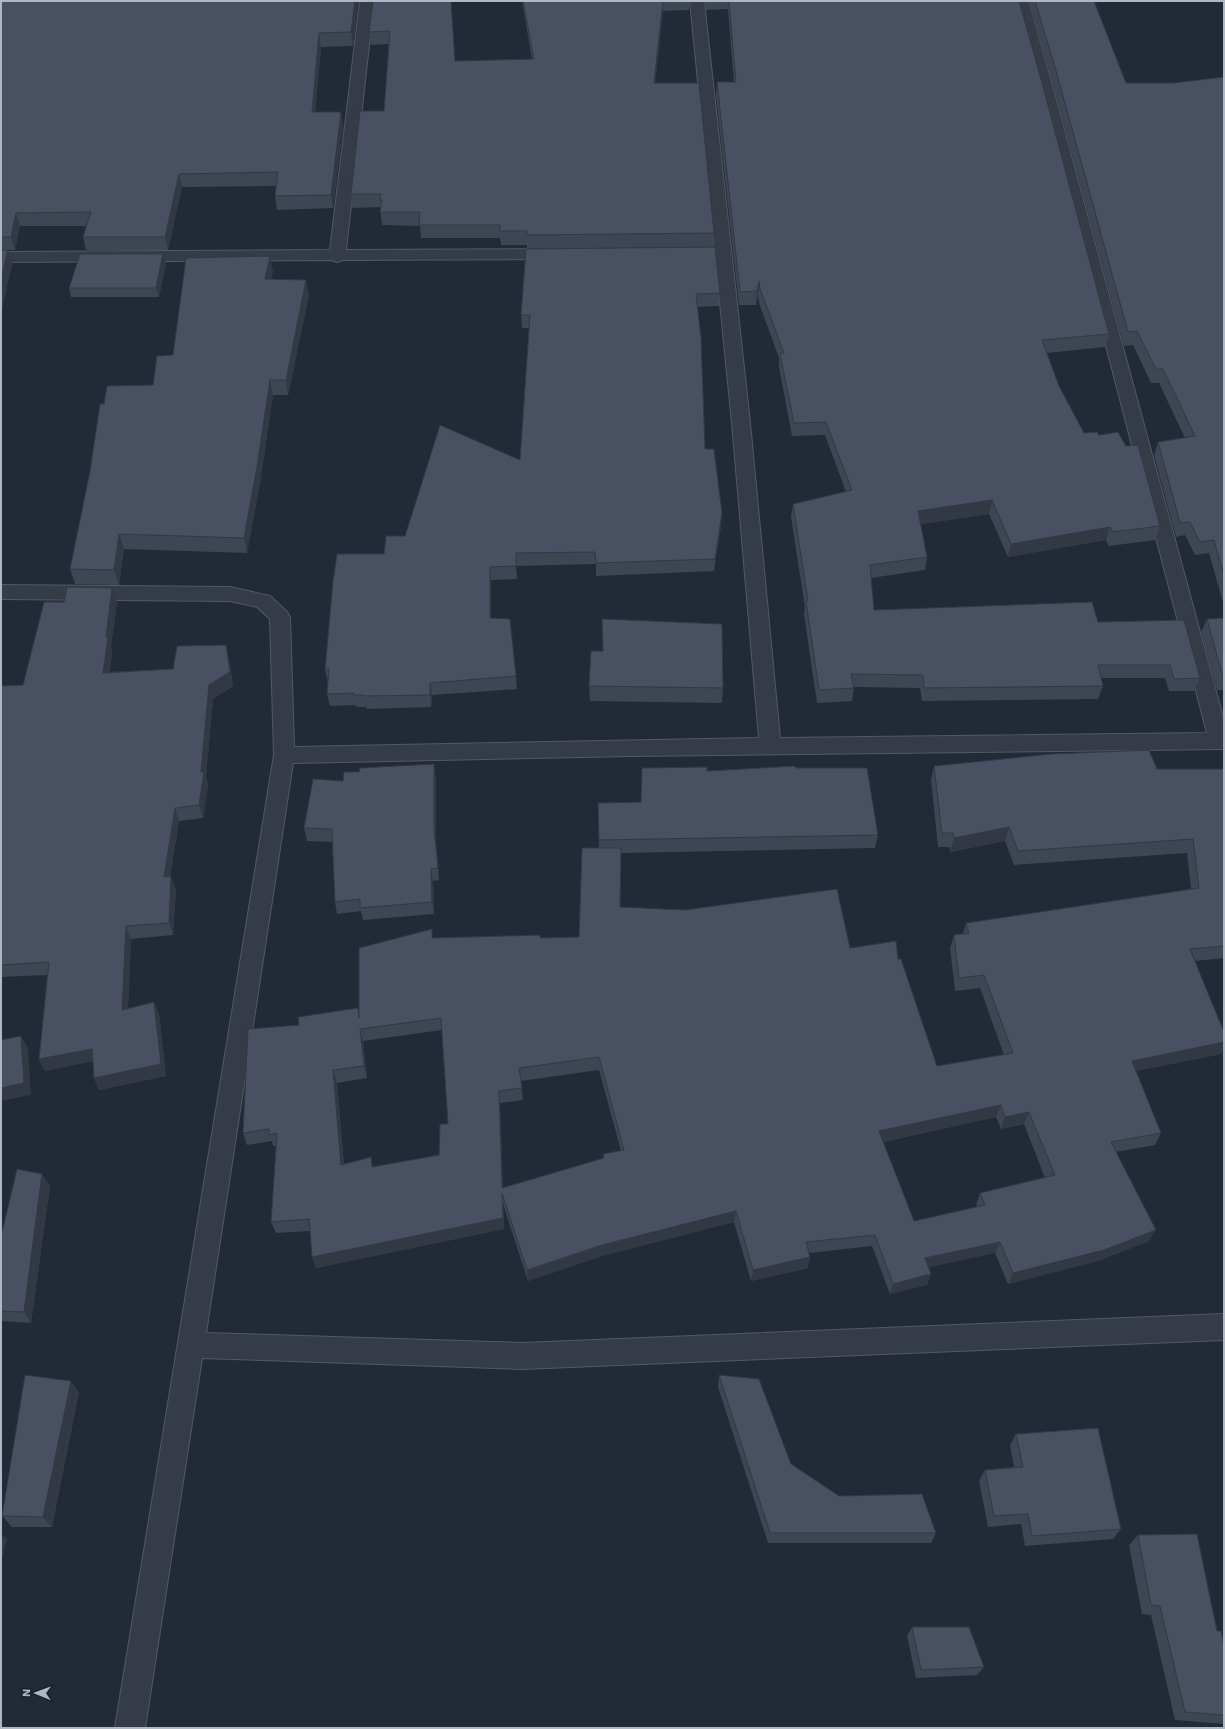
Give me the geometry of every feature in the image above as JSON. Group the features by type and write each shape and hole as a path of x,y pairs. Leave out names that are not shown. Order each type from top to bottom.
{"street":[{"path":"337,257 367,1"},
{"path":"697,1 716,253 741,423 770,747"},
{"path":"284,755 631,748 1221,741 1108,327 1044,81 1021,1"},
{"path":"1,257 337,257 566,254"},
{"path":"1,592 230,594 263,601 280,617 284,755 130,1728"},
{"path":"190,1345 522,1356 1224,1328"}],"building":[{"path":"1,1 355,1 351,32 319,33 312,112 341,112 331,195 275,196 278,172 179,174 165,237 83,237 91,212 16,213 11,237 1,237"},
{"path":"373,1 451,1 455,61 534,59 523,1 663,1 654,83 699,83 714,233 527,235 527,231 500,231 500,225 419,225 420,212 380,212 382,200 380,200 381,194 351,194 360,111 384,111 390,31 369,32"},
{"path":"729,1 1019,1 1109,334 1042,340 1059,386 1084,433 1097,432 1099,435 1118,432 1126,446 1138,445 1160,526 1113,532 1110,527 1011,544 992,500 918,511 927,557 870,565 874,610 1092,602 1098,622 1184,620 1200,678 1174,679 1170,665 1098,665 1103,686 924,688 923,675 851,674 854,688 819,690 806,601 808,601 793,504 852,490 826,422 794,423 780,354 784,353 760,289 759,281 757,291 740,292 717,82 736,82"},
{"path":"1035,1 1094,1 1126,83 1173,83 1224,77 1224,575 1214,540 1200,542 1190,522 1180,523 1158,442 1195,436 1163,369 1156,369 1137,331 1128,332 1055,67"},
{"path":"715,247 720,293 696,294 701,337 705,449 714,449 722,513 715,559 596,563 595,552 516,553 516,566 490,567 490,618 510,619 516,676 430,683 430,695 365,696 353,695 354,693 327,694 329,669 325,670 333,581 337,554 384,554 386,536 405,536 440,425 520,460 530,315 521,315 526,249"},
{"path":"1,250 8,250 1,280"},
{"path":"80,254 163,254 156,288 69,288"},
{"path":"270,256 265,279 306,280 286,380 270,380 257,467 244,538 119,534 114,570 70,569 90,471 100,404 104,404 107,386 153,385 157,356 173,355 186,258"},
{"path":"67,587 112,588 103,673 173,669 177,646 226,645 230,672 209,685 201,772 204,772 199,805 175,808 164,877 171,876 169,923 126,926 122,1010 154,1002 161,1064 94,1078 92,1049 39,1059 49,962 1,965 1,686 23,685 44,602 64,602"},
{"path":"1224,618 1224,677 1223,677 1207,619"},
{"path":"602,619 722,624 723,688 589,686 591,651 603,651"},
{"path":"1149,750 1157,769 1224,769 1224,946 1190,949 1224,1032 1224,1042 1132,1061 1161,1133 1111,1142 1156,1230 1104,1250 1013,1273 1000,1242 925,1258 931,1274 893,1284 875,1235 806,1242 810,1257 753,1270 736,1211 602,1245 527,1270 502,1193 503,1218 312,1257 309,1219 271,1222 277,1133 269,1135 269,1129 243,1133 248,1029 299,1025 298,1017 358,1008 359,1018 359,948 432,929 432,938 540,935 540,938 579,937 582,848 621,848 620,907 685,910 837,889 850,948 896,941 898,959 901,959 937,1066 1013,1053 984,975 959,978 954,935 969,933 966,923 1199,888 1193,839 1018,851 1009,827 954,838 953,833 942,833 934,766 1051,754","holes":["441,1018 448,1124 440,1124 439,1155 372,1167 371,1157 341,1165 333,1070 364,1066 360,1029","599,1057 624,1150 603,1154 604,1158 502,1188 499,1091 522,1088 519,1068","1001,1105 1005,1117 1029,1112 1055,1175 980,1193 985,1205 914,1221 879,1131"]},
{"path":"434,764 434,828 438,868 431,869 432,902 360,908 360,899 335,902 332,829 304,828 313,779 343,781 344,772 359,772 360,768"},
{"path":"795,766 796,768 867,768 878,835 599,840 598,803 641,802 642,768 707,767 707,771"},
{"path":"21,1036 24,1083 1,1088 1,1040"},
{"path":"17,1169 42,1174 24,1312 1,1311 1,1236"},
{"path":"25,1375 71,1381 43,1517 2,1516"},
{"path":"719,1375 759,1379 791,1464 839,1496 922,1494 936,1533 770,1533"},
{"path":"1098,1428 1121,1529 1032,1536 1028,1514 994,1516 985,1470 1023,1467 1016,1434"},
{"path":"1197,1534 1217,1631 1221,1631 1224,1646 1224,1715 1185,1712 1160,1606 1151,1605 1138,1535"},
{"path":"912,1627 969,1627 984,1667 921,1670"}]}
